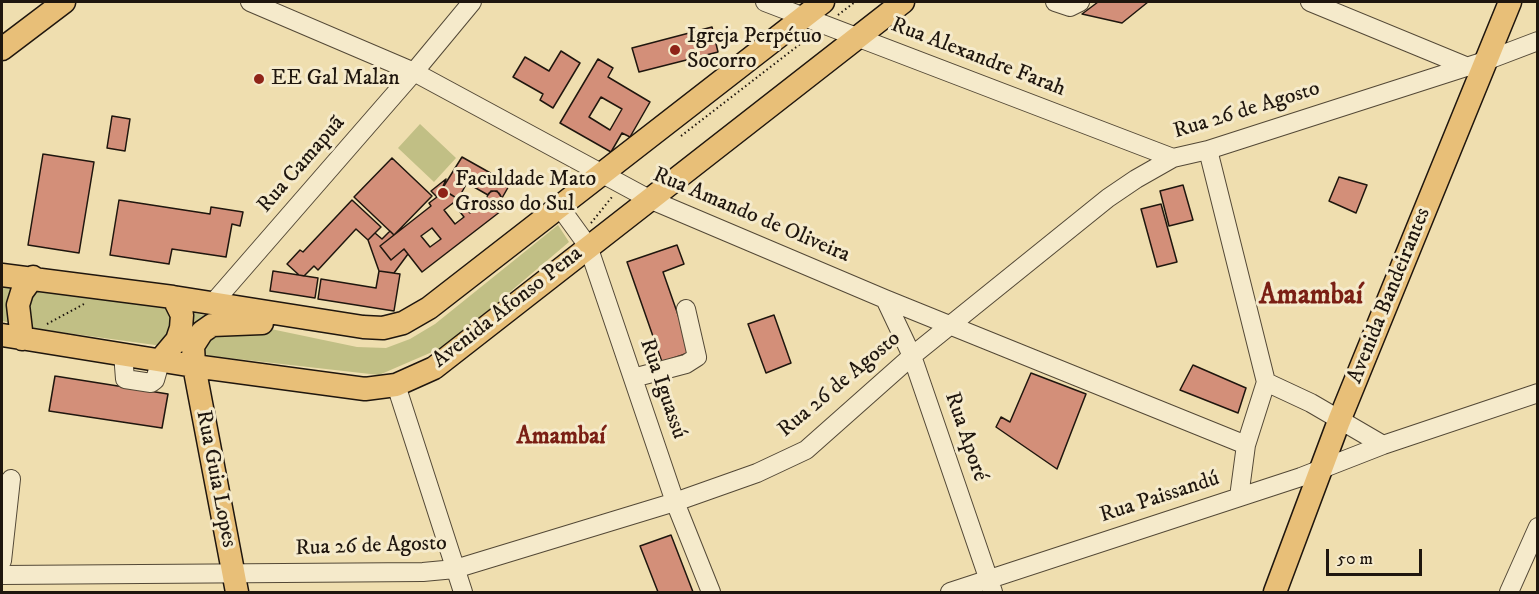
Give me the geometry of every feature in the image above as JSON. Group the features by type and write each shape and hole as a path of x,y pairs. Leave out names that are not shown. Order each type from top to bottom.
{"main road":[{"path":"2,49 64,2"},
{"path":"2,275 33,277 173,297 363,327 383,328 403,323 429,308 823,2"},
{"name":"Avenida Afonso Pena","path":"14,332 194,366 365,389 396,385 434,368 585,241 649,199 903,2"},
{"name":"Avenida Bandeirantes","path":"1275,592 1478,64 1510,2"},
{"path":"14,332 22,292 33,277"},
{"path":"160,359 177,340 181,328 182,315 173,297"},
{"name":"Rua Guia Lopes","path":"235,583 194,366 193,346 202,332 212,325 235,322 363,327"}],"street":[{"name":"Rua Amando de Oliveira","path":"250,2 414,72 622,187 885,299 1246,445"},
{"name":"Rua Camapuã","path":"213,303 472,2"},
{"name":"Rua Alexandre Farah","path":"765,2 1173,158"},
{"path":"1055,2 1070,8 1080,2"},
{"path":"1310,2 1478,64"},
{"name":"Rua 26 de Agosto","path":"2,576 235,583 455,569 675,502 757,473 806,450 912,356 1108,198 1173,158 1208,150 1478,64 1538,41"},
{"path":"1208,150 1266,382 1246,445 1239,497"},
{"name":"Rua Iguassú","path":"559,206 585,241 675,502 711,592"},
{"name":"Rua Aporé","path":"885,299 912,356 991,586"},
{"path":"633,378 686,364 697,357 686,309"},
{"path":"1266,382 1311,404 1383,445"},
{"path":"396,385 463,592"},
{"name":"Rua Paissandú","path":"950,592 991,586 1383,445 1538,393"},
{"path":"2,561 11,479"},
{"path":"1509,592 1538,527"}],"path":[{"path":"678,139 855,2"},
{"path":"585,241 597,213 622,187"},
{"path":"14,332 53,322 88,302"}],"shaded area":[{"path":"420,124 456,158 434,182 398,148"},
{"path":"558,225 569,242 446,346 379,375 211,356 177,348 45,330 2,321 2,282 180,310 357,347 386,348 410,339 435,324"}],"building":[{"path":"1098,2 1148,2 1122,23 1082,14"},
{"name":"Igreja Perpétuo Socorro","path":"712,27 718,52 639,72 632,48"},
{"path":"561,51 580,63 553,108 540,100 543,94 513,77 525,57 549,71"},
{"path":"598,59 613,68 608,77 650,102 630,137 622,133 611,152 560,123","holes":["601,97 622,109 610,130 589,117"]},
{"path":"112,116 130,119 125,151 107,148"},
{"path":"43,154 94,162 79,253 28,245"},
{"path":"462,157 510,184 502,198 497,191 491,191 488,195 467,183 458,199 442,189"},
{"path":"392,158 432,196 394,235 354,197"},
{"path":"1339,177 1367,185 1356,213 1329,201"},
{"path":"446,179 442,189 458,199 470,213 487,200 501,211 422,272 404,249 391,260 380,246 431,206 429,203 437,197 431,191","holes":["453,203 464,217 455,224 444,210","432,228 441,239 430,247 421,236"]},
{"path":"1183,185 1193,220 1169,226 1160,191"},
{"path":"491,191 497,191 501,198 497,205 491,205 487,201 487,195"},
{"path":"119,200 210,214 211,207 243,212 240,226 232,224 226,257 172,249 169,264 110,255"},
{"path":"352,200 381,227 368,240 356,229 318,270 314,266 304,276 299,275 287,264 300,250 303,252"},
{"path":"1161,204 1177,262 1157,267 1141,209"},
{"path":"390,231 394,235 380,246 391,260 404,249 408,254 394,273 379,271 368,240 375,233 382,239"},
{"path":"677,245 684,264 663,272 691,352 662,362 627,262"},
{"path":"273,271 318,278 315,298 270,291"},
{"path":"379,271 400,274 394,311 318,299 321,279 376,288"},
{"path":"774,315 791,363 766,373 748,324"},
{"path":"1193,365 1246,388 1238,413 1180,390"},
{"path":"1031,373 1086,394 1057,469 996,427 1001,417 1010,422"},
{"path":"55,376 168,394 162,428 49,411"},
{"path":"671,535 693,592 658,592 640,546"}],"place":[{"name":"Igreja Perpétuo Socorro","path":"675,50"},
{"name":"EE Gal Malan","path":"259,79"},
{"name":"Faculdade Mato Grosso do Sul","path":"443,193"}],"district":[{"name":"Amambaí","path":"1311,297"},
{"name":"Amambaí","path":"561,438"}]}
